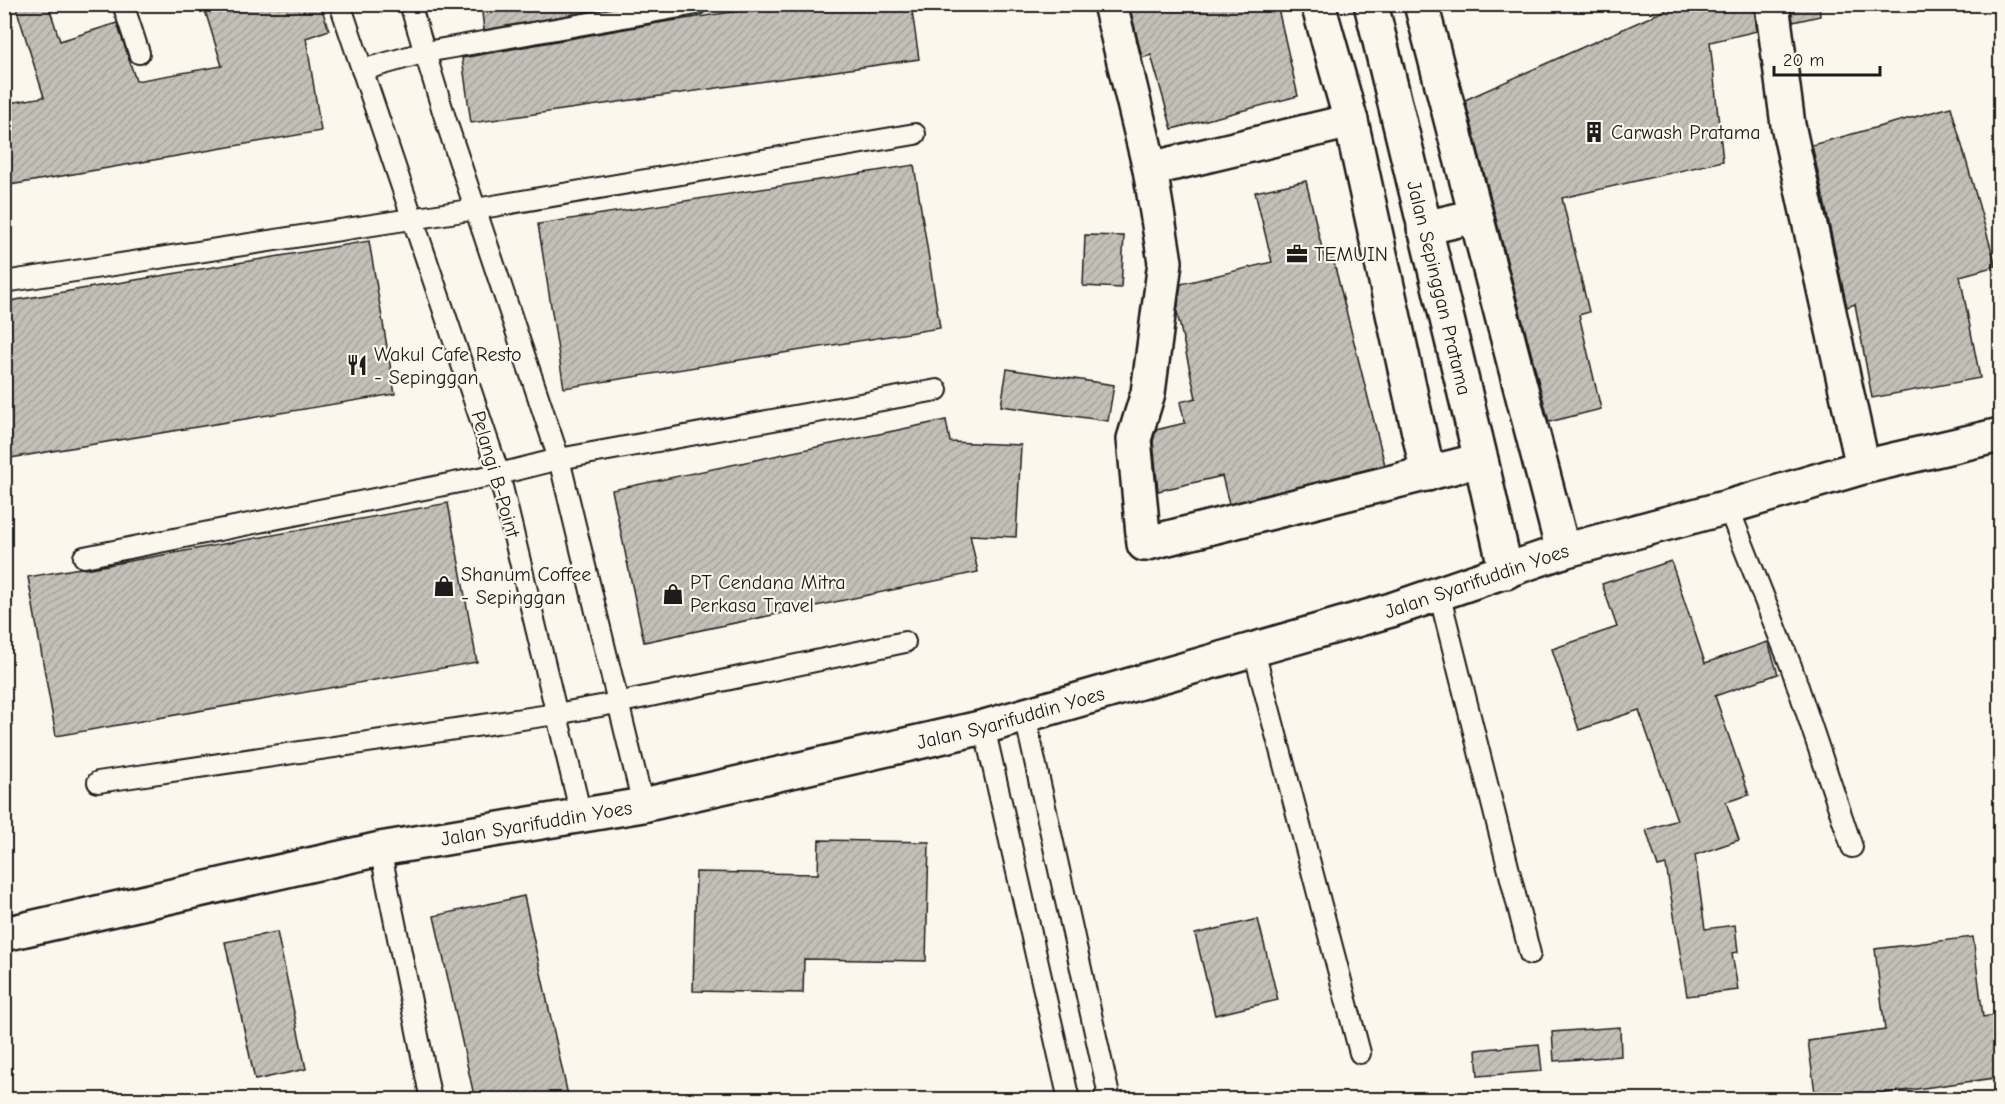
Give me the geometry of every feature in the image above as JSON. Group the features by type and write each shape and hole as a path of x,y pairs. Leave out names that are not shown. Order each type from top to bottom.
{"main road":[{"path":"1110,4 1150,170 1165,262 1148,393 1134,439 1144,544 1481,460"},
{"path":"1318,4 1351,121 1428,474"},
{"name":"Jalan Sepinggan Pratama","path":"1371,4 1506,572"},
{"path":"1421,4 1563,551"},
{"path":"1772,4 1788,125 1863,467"},
{"path":"1150,170 1351,121"},
{"path":"1424,228 1476,216"},
{"name":"Jalan Syarifuddin Yoes","path":"4,934 380,849 643,805 984,727 1390,610 1563,551 1728,507 1863,467 2001,435"}],"lane":[{"path":"123,4 139,53"},
{"name":"Pelangi B-Point","path":"340,4 499,474 581,815"},
{"path":"410,4 446,121 559,459 643,805"},
{"path":"362,70 426,52 658,7 697,4"},
{"path":"4,282 476,209 915,134"},
{"path":"84,556 499,474 559,459 937,390"},
{"path":"1728,507 1791,666 1852,848"},
{"path":"1439,593 1530,954"},
{"path":"98,782 556,714 905,642"},
{"path":"1254,651 1360,1053"},
{"path":"1024,716 1108,1091 1103,1100"},
{"path":"984,727 1069,1100"},
{"path":"380,849 431,1100"}],"building":[{"path":"15,4 48,4 60,41 117,23 136,81 222,66 203,4 320,4 329,30 306,38 321,131 4,186 4,104 44,97"},
{"path":"481,4 603,4 603,9 484,30"},
{"path":"787,4 911,4 919,59 471,123 462,58 664,22"},
{"path":"1129,4 1277,4 1298,96 1172,129 1151,55 1142,58"},
{"name":"Carwash Pratama","path":"1679,4 1754,4 1757,31 1710,42 1723,161 1562,198 1589,312 1579,315 1601,409 1549,422 1465,100"},
{"path":"1791,4 1819,4 1820,16 1793,22"},
{"path":"1951,107 1996,266 1960,276 1980,378 1872,398 1855,304 1847,307 1812,145"},
{"path":"914,165 940,328 564,388 538,224"},
{"path":"1306,181 1325,261 1333,259 1385,465 1229,504 1222,476 1158,491 1153,441 1156,430 1185,423 1180,402 1196,398 1177,312 1181,284 1272,262 1255,192"},
{"path":"1085,235 1124,236 1121,288 1083,286"},
{"path":"369,241 395,394 4,459 4,302"},
{"path":"1007,369 1114,385 1108,421 1001,406"},
{"path":"946,420 950,442 1021,445 1016,537 970,535 978,572 644,642 612,490"},
{"path":"448,503 477,662 56,736 28,577 80,568 86,569"},
{"path":"1671,561 1705,663 1768,642 1778,674 1715,696 1749,795 1726,802 1739,840 1695,855 1705,929 1735,925 1738,952 1732,953 1738,990 1687,996 1666,865 1658,867 1646,830 1677,820 1639,710 1579,730 1552,649 1617,627 1602,584"},
{"path":"819,840 929,842 926,961 804,959 803,993 693,991 696,872 818,874"},
{"path":"524,896 569,1100 475,1100 434,916"},
{"path":"1258,919 1278,1000 1215,1015 1195,934"},
{"path":"277,932 306,1069 255,1080 225,942"},
{"path":"1973,937 1983,1017 2001,1014 2001,1077 1839,1100 1816,1100 1808,1041 1885,1030 1875,949"},
{"path":"1620,1027 1621,1056 1554,1061 1552,1032"},
{"path":"1539,1044 1542,1071 1478,1076 1476,1050"}],"place":[{"name":"Carwash Pratama","path":"1594,132"},
{"name":"TEMUIN","path":"1297,254"},
{"name":"Wakul Cafe Resto - Sepinggan","path":"357,365"},
{"name":"Shanum Coffee - Sepinggan","path":"444,586"},
{"name":"PT Cendana Mitra Perkasa Travel","path":"673,594"}]}
